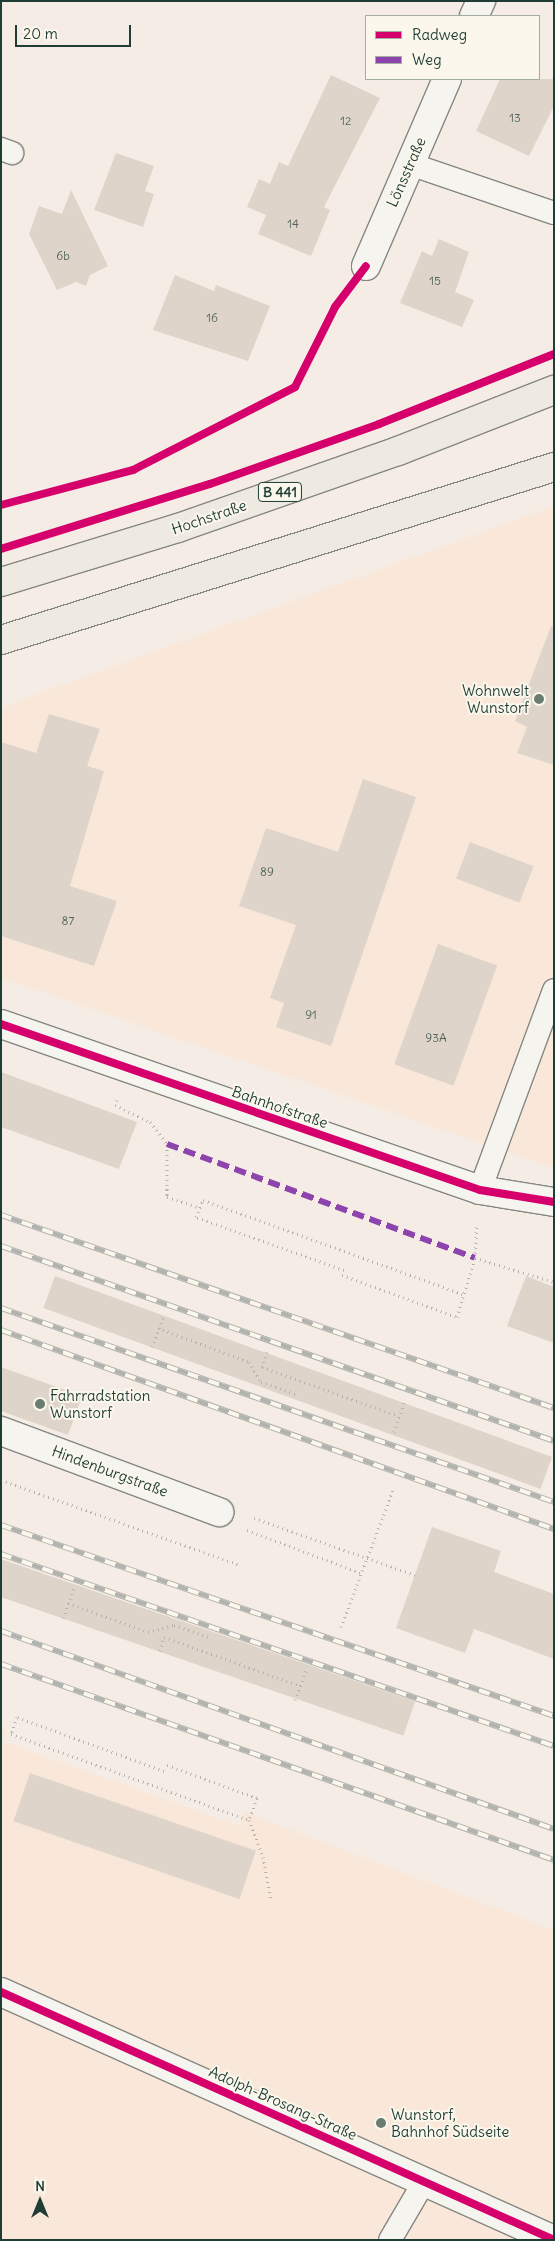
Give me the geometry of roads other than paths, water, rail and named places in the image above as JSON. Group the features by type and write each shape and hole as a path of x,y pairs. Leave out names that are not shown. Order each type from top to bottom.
{"main road":[{"name":"Hochstraße","path":"1,582 187,525 398,451 554,390"},
{"path":"1,640 554,466"}],"street":[{"path":"474,15 481,1"},
{"name":"Lönsstraße","path":"366,266 447,80"},
{"name":"Bahnhofstraße","path":"1,1024 480,1190 554,1202"},
{"name":"Hindenburgstraße","path":"1,1431 219,1512"},
{"name":"Adolph-Brosang-Straße","path":"1,1992 425,2180 554,2240"}],"lane":[{"path":"410,164 554,214"},
{"path":"480,1190 554,990"},
{"path":"390,2240 425,2180"}],"railway":[{"path":"1,1215 554,1408"},
{"path":"1,1246 554,1441"},
{"path":"1,1308 554,1502"},
{"path":"1,1330 554,1529"},
{"path":"1,1525 554,1716"},
{"path":"1,1554 554,1746"},
{"path":"1,1631 554,1829"},
{"path":"1,1664 554,1860"}],"place":[{"name":"Wohnwelt Wunstorf","path":"539,699"},
{"name":"Fahrradstation Wunstorf","path":"40,1404"},
{"name":"Wunstorf, Bahnhof Südseite","path":"381,2123"}]}
